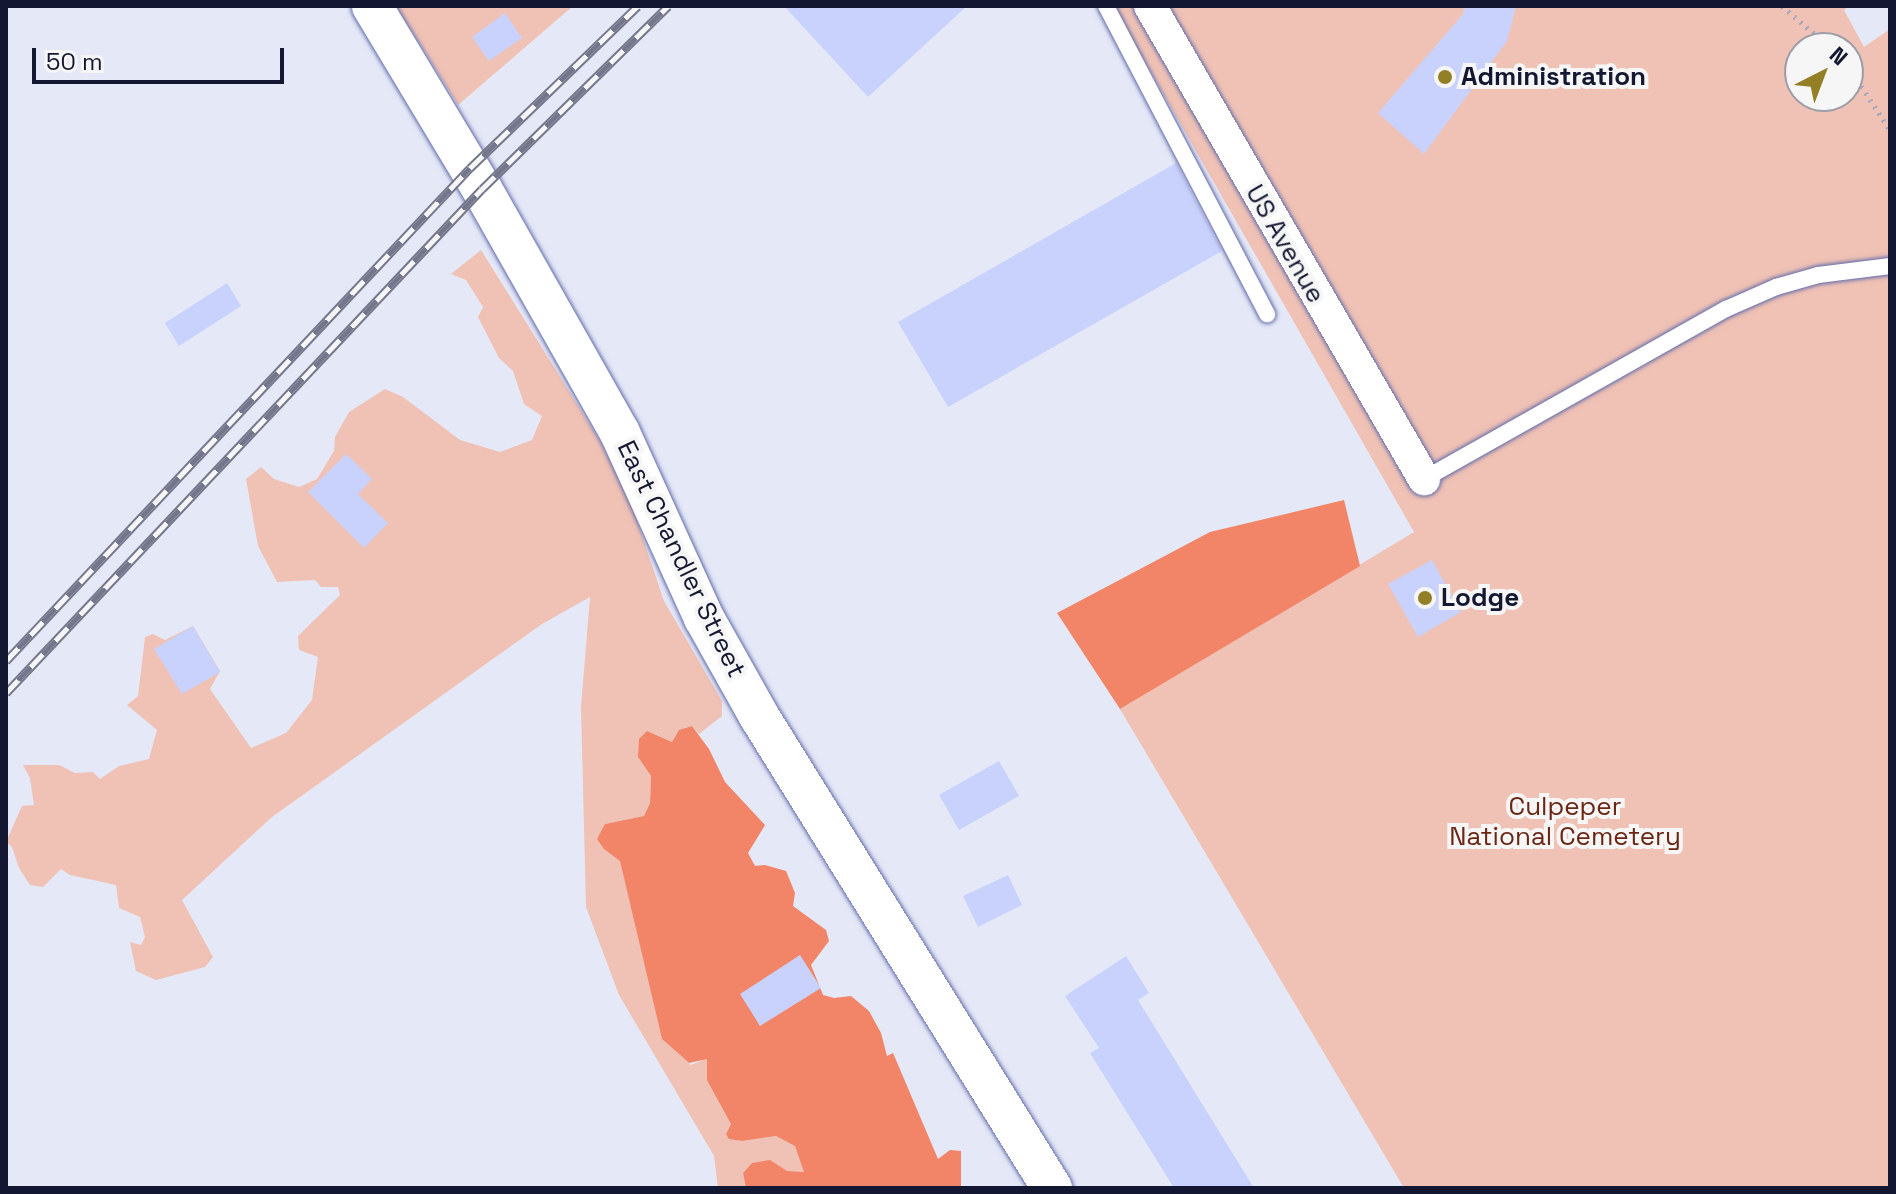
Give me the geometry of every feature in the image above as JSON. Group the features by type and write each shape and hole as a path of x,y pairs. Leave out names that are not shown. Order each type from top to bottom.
{"street":[{"name":"East Chandler Street","path":"372,6 490,202 620,433 704,618 759,716 1052,1188"},
{"name":"US Avenue","path":"1150,6 1424,479"}],"lane":[{"path":"1106,6 1267,314"},
{"path":"1424,479 1726,309 1776,287 1818,275 1890,266"}],"path":[{"path":"1782,6 1812,32"},
{"path":"1864,90 1890,130"}],"green space":[{"path":"396,6 573,6 458,105"},
{"name":"Culpeper National Cemetery","path":"1113,6 1849,6 1844,10 1856,32 1784,32 1784,112 1864,112 1864,47 1890,29 1890,1188 1404,1188 1120,709 1414,532"},
{"path":"481,250 602,444 632,506 664,601 722,701 722,716 699,734 692,726 679,730 672,742 647,731 638,757 651,776 650,803 644,816 605,824 620,859 662,1039 691,1065 707,1058 731,1124 726,1134 730,1139 742,1141 776,1136 795,1146 805,1172 787,1171 770,1161 752,1163 743,1173 746,1188 718,1188 714,1156 619,995 586,907 581,707 590,597 542,624 272,817 182,900 213,957 205,967 156,980 136,971 130,942 141,945 145,937 140,917 119,908 116,885 70,875 61,869 43,887 30,885 19,868 12,847 6,842 22,806 34,805 30,778 23,765 59,765 75,773 93,772 100,779 119,766 149,759 157,730 127,705 138,696 145,637 153,634 165,640 193,626 220,671 210,689 251,748 286,733 312,700 318,657 299,650 298,636 340,595 338,587 321,587 315,580 277,582 258,546 246,479 261,467 274,479 299,487 317,479 334,451 335,437 349,412 385,389 403,397 460,440 500,452 532,440 542,416 524,404 513,371 499,358 478,317 483,307 466,280 451,274"}],"shaded area":[{"path":"1344,500 1360,566 1120,709 1057,613 1210,532"},
{"path":"692,726 709,749 725,782 765,825 748,853 755,866 765,865 786,871 795,893 793,906 826,930 829,941 811,965 823,995 834,998 851,996 869,1011 881,1033 887,1056 893,1053 938,1159 950,1150 961,1151 961,1188 746,1188 743,1173 752,1163 770,1160 787,1171 804,1172 795,1146 776,1136 742,1141 729,1139 726,1134 731,1124 707,1080 707,1059 689,1063 662,1039 620,861 597,839 605,824 644,816 650,803 651,776 638,757 639,739 647,731 672,742 679,730"}],"building":[{"path":"784,6 967,6 868,97"},
{"name":"Administration","path":"1465,6 1516,6 1507,41 1424,154 1378,113 1463,14"},
{"path":"505,13 522,38 489,61 472,37"},
{"path":"1176,163 1222,251 948,407 898,322"},
{"path":"227,283 241,306 179,346 165,323"},
{"path":"346,454 372,479 358,494 388,523 364,548 308,492"},
{"name":"Lodge","path":"1432,560 1461,612 1418,637 1388,584"},
{"path":"193,626 220,672 182,694 154,649"},
{"path":"999,761 1019,796 959,830 939,795"},
{"path":"1008,875 1022,905 978,927 963,896"},
{"path":"800,955 821,988 760,1026 740,994"},
{"path":"1126,956 1149,993 1138,1000 1254,1188 1174,1188 1090,1053 1099,1048 1065,996"}],"railway":[{"path":"6,661 470,168 638,6"},
{"path":"6,693 482,189 668,6"}],"place":[{"name":"Administration","path":"1445,77"},
{"name":"Lodge","path":"1425,598"}]}
